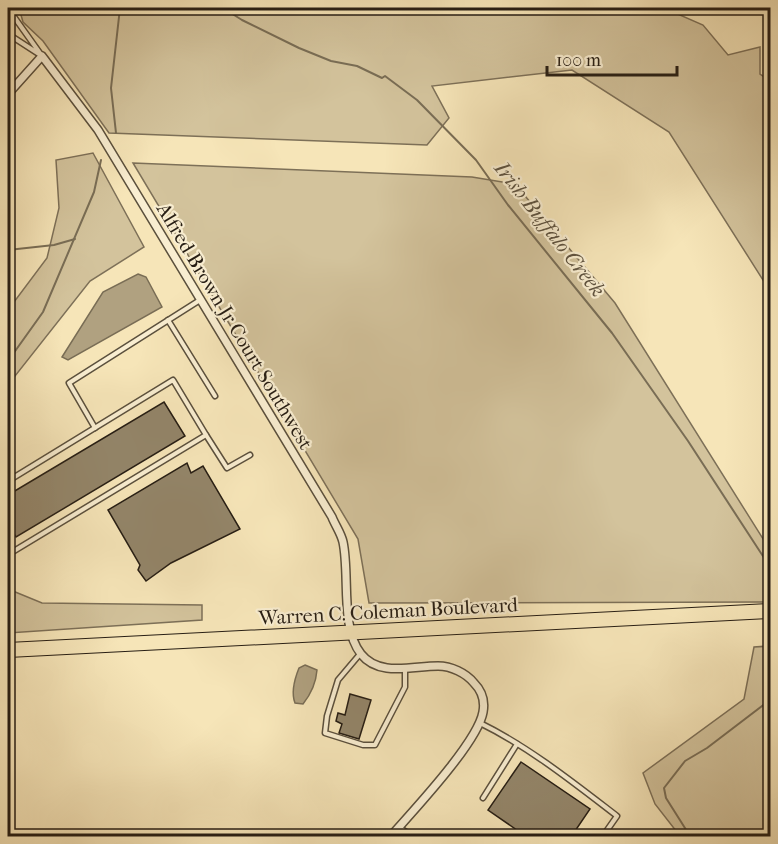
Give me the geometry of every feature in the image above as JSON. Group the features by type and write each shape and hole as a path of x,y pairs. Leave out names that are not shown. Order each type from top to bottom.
{"highway":[{"name":"Warren C. Coleman Boulevard","path":"8,650 766,611"}],"street":[{"path":"8,94 42,56"},
{"name":"Alfred Brown Jr Court Southwest","path":"42,56 98,130 332,517 343,541 350,633"},
{"path":"350,633 360,653 375,666 440,666 457,671 471,679 483,697 484,712 480,723 464,749 391,837"}],"lane":[{"path":"8,23 13,8"},
{"path":"12,14 42,56"},
{"path":"8,34 42,56"},
{"path":"95,428 69,383 200,300"},
{"path":"168,320 215,396"},
{"path":"8,481 173,380 227,468 250,455"},
{"path":"8,551 9,554 206,435"},
{"path":"360,653 338,680 327,716 326,733 363,745 375,745 405,687 405,667"},
{"path":"480,723 517,744 617,816 603,837"},
{"path":"483,798 517,744"},
{"path":"399,827 412,837"},
{"path":"436,837 442,837"}],"shaded area":[{"path":"19,8 664,8 703,25 728,55 760,47 760,74 770,81 770,291 669,132 572,70 432,86 449,118 427,145 109,133 43,41 23,22"},
{"path":"93,153 144,247 90,281 11,381 8,389 8,310 47,258 59,208 56,160"},
{"path":"133,163 472,177 515,184 615,303 770,550 770,600 768,602 369,603 358,539"},
{"path":"138,274 146,277 162,307 68,360 62,357 103,292"},
{"path":"8,589 42,603 202,605 202,620 8,633"},
{"path":"770,646 770,836 680,836 655,804 643,773 744,699 754,647"},
{"path":"305,665 317,670 316,679 303,704 295,703 293,695 295,681 299,668"}],"building":[{"path":"164,402 185,436 16,537 8,524 8,495"},
{"path":"187,463 191,473 203,466 240,529 171,563 146,581 138,570 140,565 108,510"},
{"path":"350,694 371,700 359,739 339,733 342,724 336,721 338,713 345,715"},
{"path":"521,762 590,809 571,837 527,837 488,810"}],"waterway":[{"path":"116,133 111,88 120,8"},
{"name":"Irish Buffalo Creek","path":"223,8 299,48 331,61 357,66 382,78 385,76 417,100 476,160 508,205 612,333 688,441 770,567"},
{"path":"8,361 43,312 94,192 101,160"},
{"path":"8,250 54,245 75,239"},
{"path":"690,836 666,798 664,788 685,761 707,748 770,700"}]}
